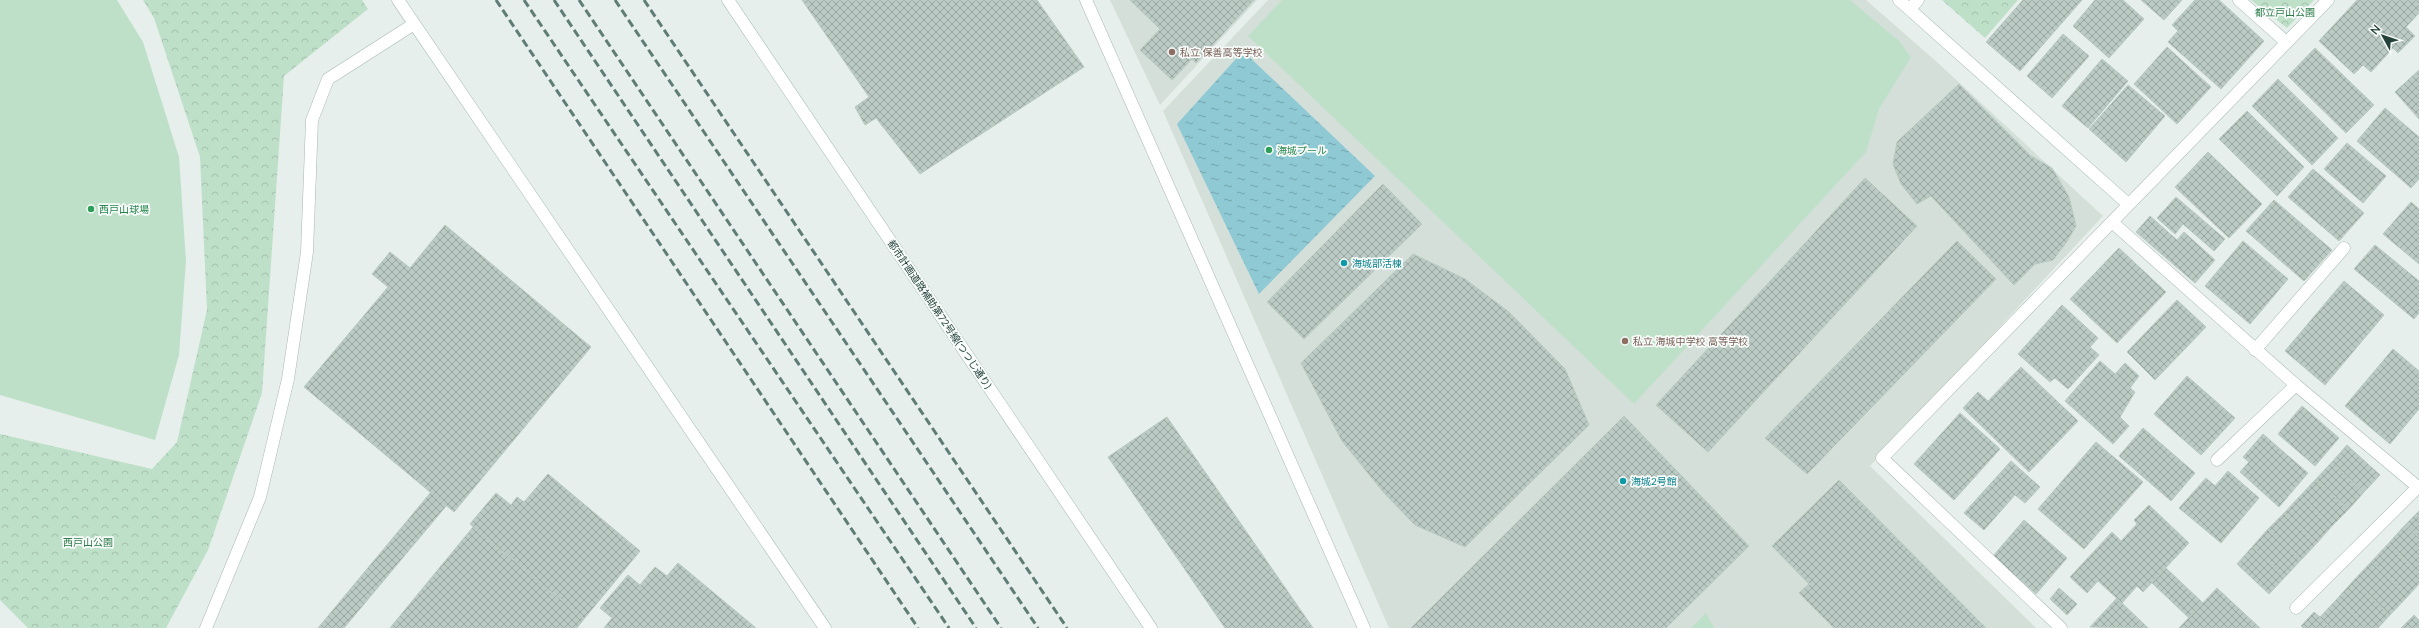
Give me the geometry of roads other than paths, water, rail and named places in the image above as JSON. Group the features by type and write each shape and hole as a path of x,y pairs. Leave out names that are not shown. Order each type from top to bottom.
{"street":[{"path":"398,0 825,628"},
{"name":"都市計画道路補助第72号線(つつじ通り)","path":"728,0 1151,628"},
{"path":"1086,0 1364,628"},
{"path":"1899,0 2128,204"},
{"path":"1910,9 1918,0"},
{"path":"2239,0 2286,42"},
{"path":"2061,628 1882,458 2328,0"},
{"path":"206,628 260,498 288,379 307,252 312,120 328,79 414,24"},
{"path":"2112,222 2255,350 2419,488 2296,608"},
{"path":"2255,350 2344,248"},
{"path":"2217,460 2296,385"}],"water":[{"name":"海城プール","path":"1243,51 1375,176 1259,294 1177,124"}],"railway":[{"path":"496,0 918,628"},
{"path":"524,0 949,628"},
{"path":"554,0 976,628"},
{"path":"579,0 1001,628"},
{"path":"615,0 1038,628"},
{"path":"644,0 1067,628"}],"place":[{"name":"私立 保善高等学校","path":"1172,52"},
{"name":"海城プール","path":"1269,150"},
{"name":"西戸山球場","path":"91,209"},
{"name":"海城部活棟","path":"1344,263"},
{"name":"私立 海城中学校 高等学校","path":"1625,341"},
{"name":"海城2号館","path":"1623,481"}],"park label":[{"name":"都立戸山公園","path":"2285,12"},
{"name":"西戸山公園","path":"88,542"}]}
